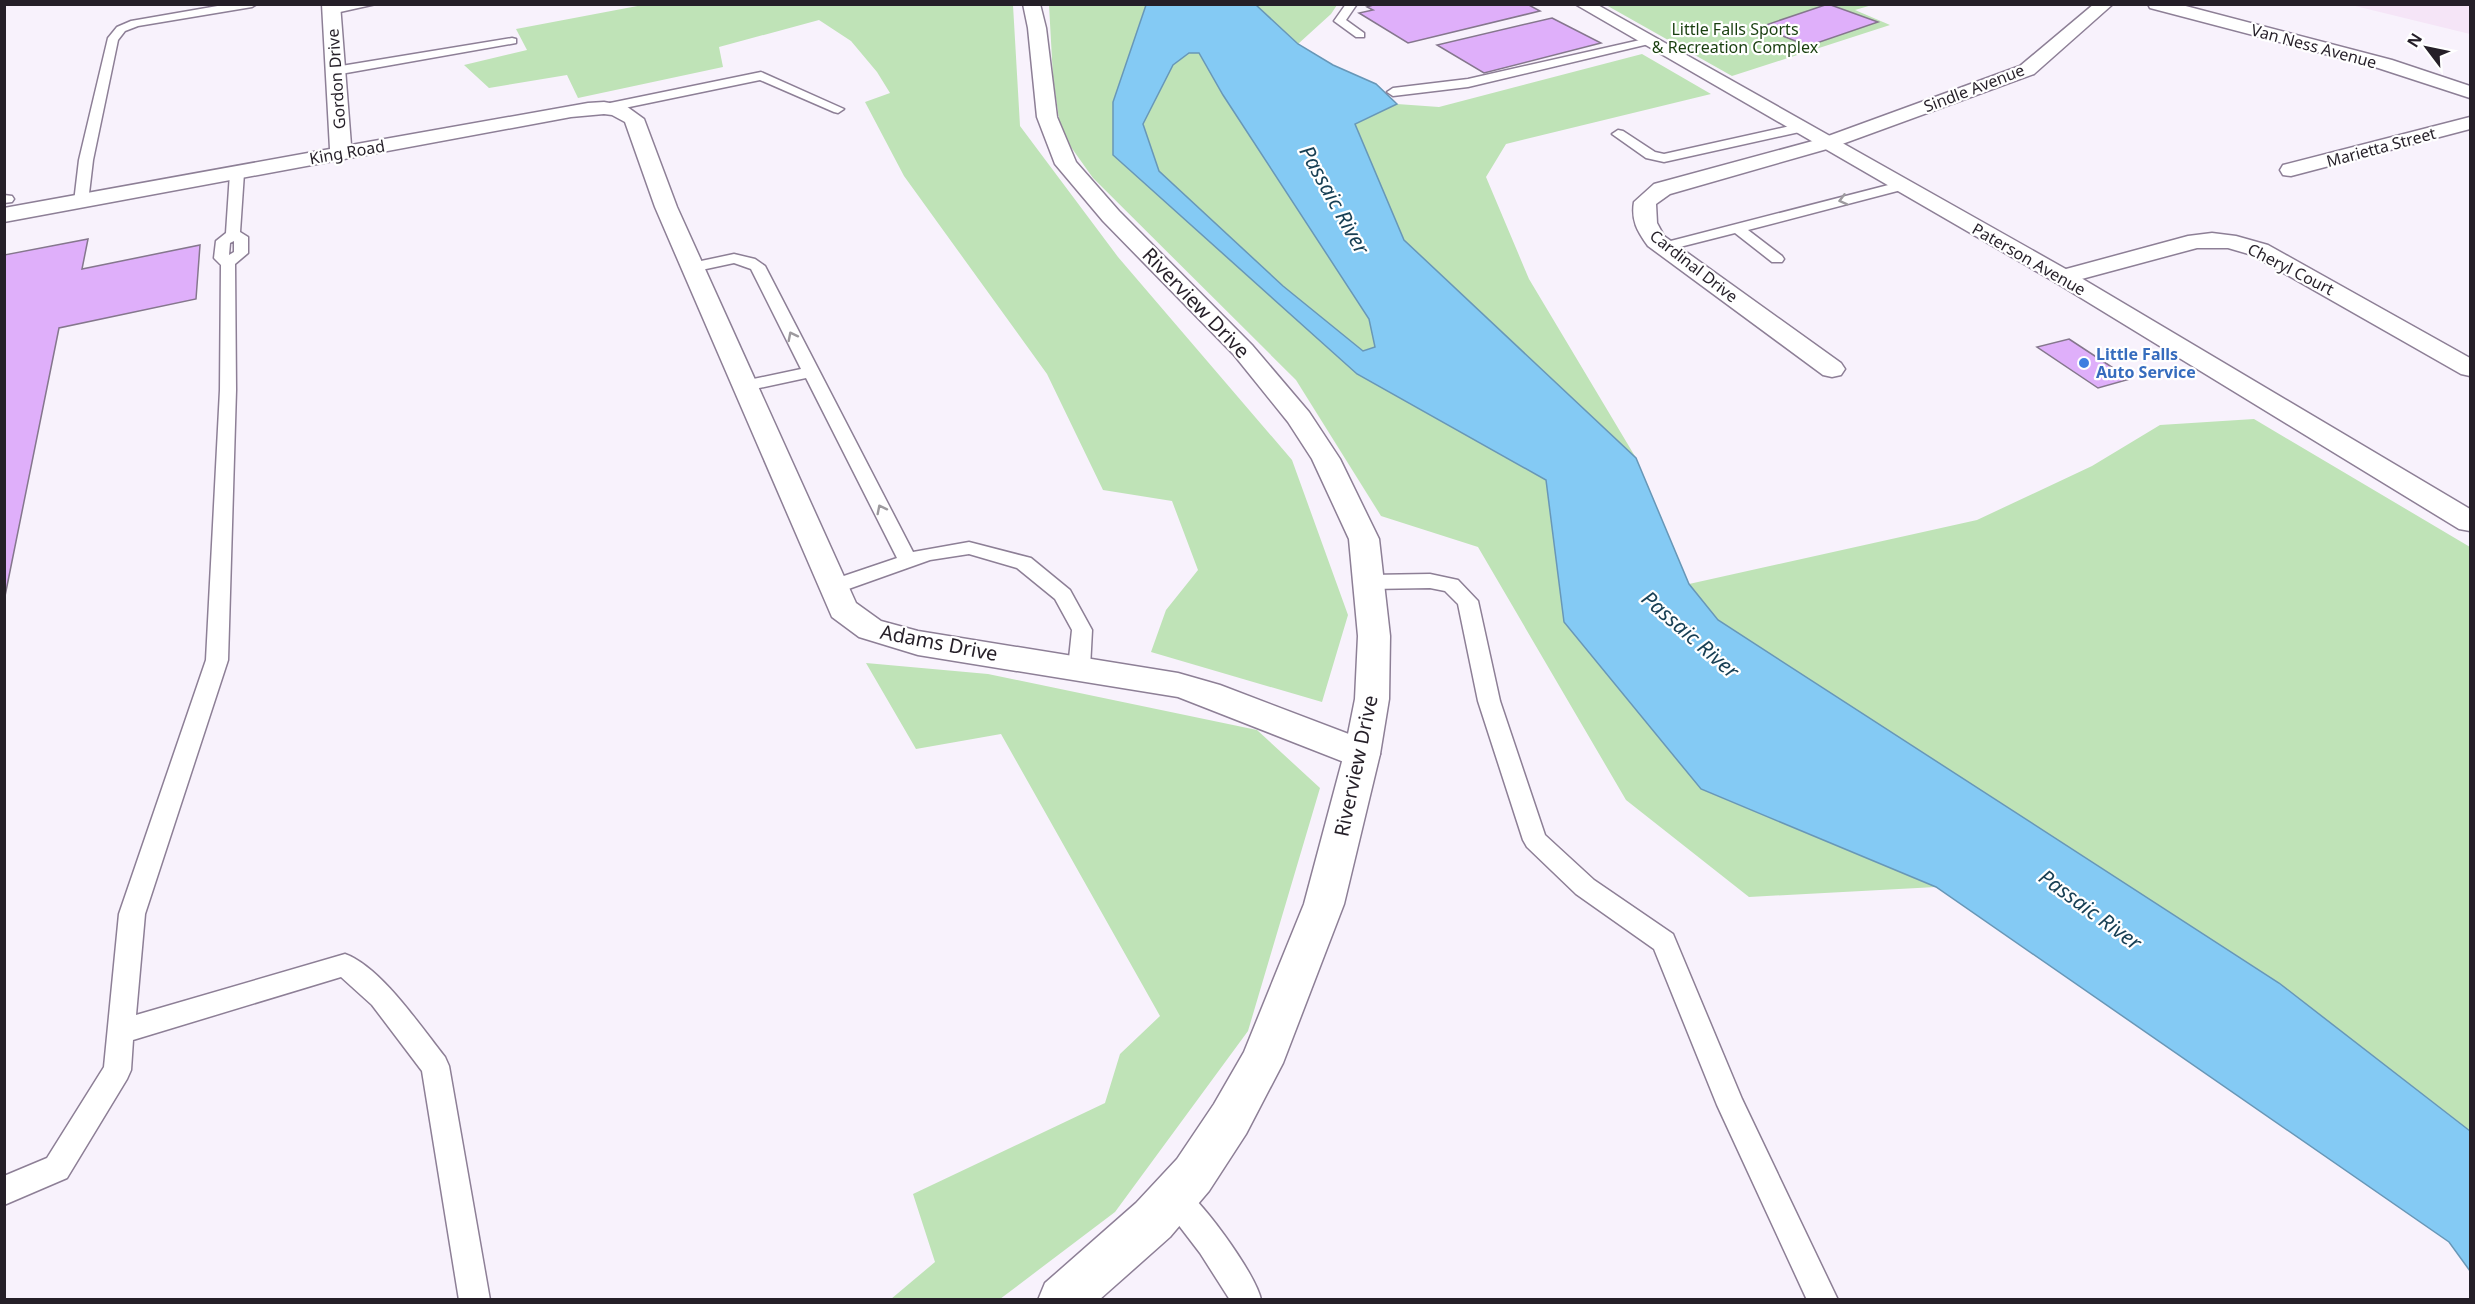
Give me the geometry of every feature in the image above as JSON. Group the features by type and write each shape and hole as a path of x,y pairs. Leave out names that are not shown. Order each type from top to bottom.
{"street":[{"name":"Riverview Drive","path":"1031,4 1037,28 1047,117 1066,164 1111,216 1243,350 1299,418 1326,459 1364,539 1374,636 1372,699 1362,754 1324,904 1261,1063 1230,1119 1193,1174 1153,1220 1062,1299"},
{"name":"Paterson Avenue","path":"1583,4 2062,277 2470,522"},
{"name":"Sindle Avenue","path":"1827,143 2027,70 2105,4"},
{"name":"Van Ness Avenue","path":"2156,4 2385,64 2470,92"},
{"name":"Gordon Drive","path":"331,8 341,153"},
{"name":"King Road","path":"5,204 81,202 571,111 610,107"},
{"name":"Adams Drive","path":"610,107 625,112 634,119 652,170 692,267 843,609 870,629 918,643 1144,678 1208,694 1362,754"},
{"name":"Marietta Street","path":"2291,170 2470,123"},
{"name":"Cardinal Drive","path":"1827,143 1662,189 1645,202 1643,216 1645,228 1664,247 1832,369"},
{"name":"Cheryl Court","path":"2062,277 2196,241 2208,239 2233,242 2260,250 2470,368"}],"lane":[{"path":"150,20 152,4"},
{"path":"81,202 86,160 115,33 124,27 150,20 252,4"},
{"path":"331,8 371,4"},
{"path":"1352,4 1340,21 1360,35"},
{"path":"335,71 512,41"},
{"path":"1393,92 1468,83 1649,41"},
{"path":"610,107 761,76 838,110"},
{"path":"1618,134 1651,155 1664,158 1799,128"},
{"path":"4,1191 57,1168 117,1070 132,914 217,660 228,390 228,263 221,258 223,241 233,236 237,173"},
{"path":"1664,247 1900,186"},
{"path":"1737,228 1777,259"},
{"path":"692,267 733,258 747,259 757,266 908,561"},
{"path":"745,386 810,372"},
{"path":"833,587 927,554 969,548 1024,563 1063,595 1082,630 1079,668"},
{"path":"1370,582 1430,581 1451,585 1468,601 1489,701 1535,840 1585,886 1664,942 1731,1105 1823,1299"},
{"path":"120,1032 345,965 381,997 435,1066 474,1299"},
{"path":"1174,1196 1211,1242 1245,1294 1245,1299"}],"shaded area":[{"path":"2351,5 2470,5 2470,34"}],"green space":[{"path":"648,4 1013,5 1020,126 1118,257 1292,460 1348,615 1322,702 1151,652 1166,610 1198,570 1172,501 1103,490 1047,374 904,176 865,102 890,93 877,72 851,41 819,20 719,47 723,67 578,98 567,75 489,88 464,65 527,50 516,29"},
{"path":"1049,5 1146,5 1113,102 1114,156 1357,374 1546,480 1564,622 1701,789 1936,887 1749,897 1626,800 1478,547 1381,516 1296,380 1093,178 1061,133 1053,77"},
{"path":"1256,5 1337,5 1331,14 1298,44"},
{"name":"Little Falls Sports & Recreation Complex","path":"1606,5 1872,5 1855,10 1890,25 1732,76"},
{"path":"1189,53 1199,53 1223,95 1369,319 1375,347 1363,351 1283,286 1159,171 1143,124 1173,65"},
{"path":"1642,54 1711,94 1506,144 1486,177 1529,279 1636,458 1404,240 1355,124 1397,104 1439,107"},
{"path":"2254,419 2470,547 2470,1131 2279,983 1718,620 1689,584 1977,520 2092,466 2160,425"},
{"path":"866,663 988,674 1257,730 1320,788 1248,1031 1115,1212 1000,1299 891,1299 935,1262 913,1194 1105,1103 1120,1054 1160,1016 1001,734 916,749"}],"water":[{"name":"Passaic River","path":"1146,5 1256,5 1298,44 1333,65 1376,84 1397,104 1355,124 1404,240 1636,458 1689,584 1718,620 2279,983 2470,1131 2470,1271 2449,1242 1936,887 1701,789 1564,622 1546,480 1357,374 1113,155 1113,102","holes":["1189,53 1199,53 1223,95 1369,319 1375,347 1363,351 1283,286 1159,171 1143,124 1173,65"]}],"building":[{"path":"1376,4 1527,4 1540,11 1408,43 1359,13 1373,10 1367,7"},
{"path":"1828,4 1878,22 1808,46 1760,27"},
{"path":"1552,18 1601,43 1484,73 1437,45"},
{"path":"88,239 82,269 200,245 196,299 59,328 4,601 4,255"},
{"name":"Little Falls Auto Service","path":"2069,339 2130,379 2098,388 2037,347"}],"place":[{"name":"Little Falls Auto Service","path":"2084,363"}]}
